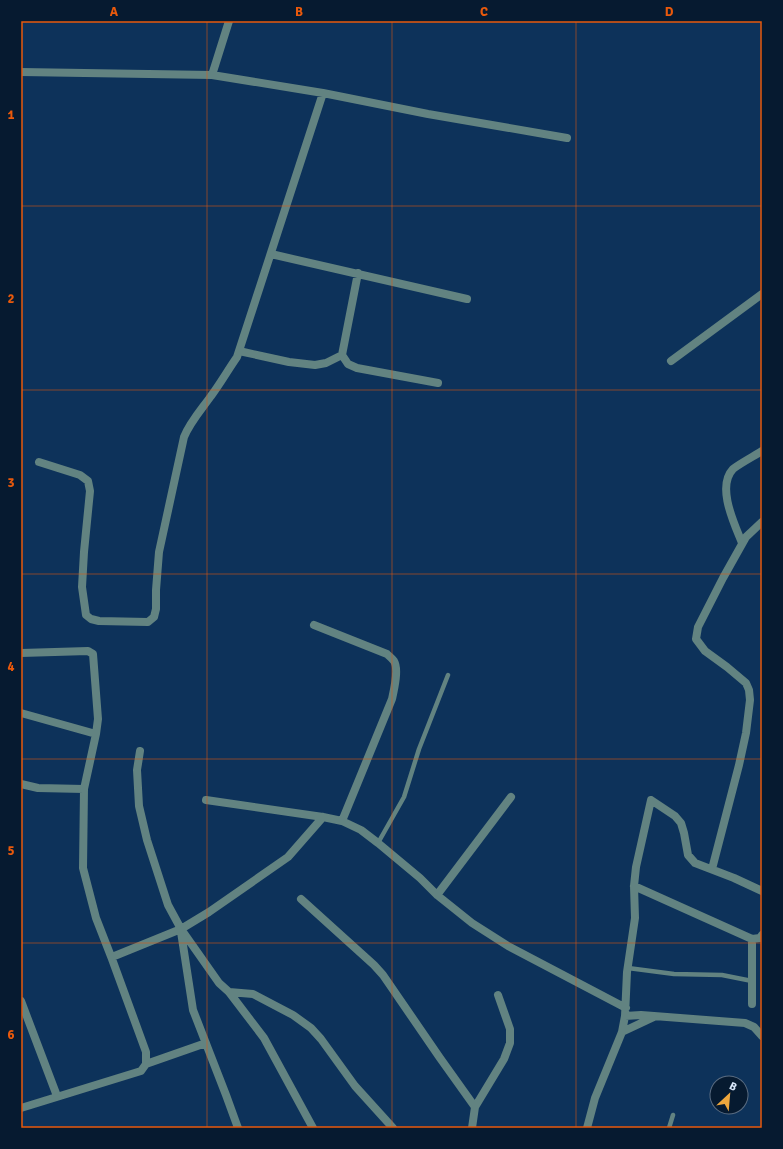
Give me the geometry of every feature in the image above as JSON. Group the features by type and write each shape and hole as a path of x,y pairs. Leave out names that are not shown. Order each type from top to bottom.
{"street":[{"path":"212,75 229,21"},
{"path":"21,72 212,75 323,93 428,114 567,138"},
{"path":"39,462 80,475 88,481 90,491 82,587 86,615 99,622 148,622 154,617 156,609 159,552 184,438 190,424 212,395 237,357 323,93"},
{"path":"271,254 467,299"},
{"path":"358,273 342,355 348,364 357,368 438,383"},
{"path":"671,361 762,294"},
{"path":"239,351 289,362 315,365 326,363 342,355"},
{"path":"742,543 731,517 727,502 726,489 728,477 733,470 762,451"},
{"path":"712,870 742,752 750,700 749,690 746,683 705,651 696,638 698,627 742,543 746,537 762,522"},
{"path":"314,625 387,654 394,661 395,667 395,680 392,699 342,821"},
{"path":"21,653 88,650 93,654 98,719 84,789 83,868 96,918 112,957 146,1052 146,1064"},
{"path":"21,713 96,734"},
{"path":"140,751 137,770 139,806 146,840 168,905 181,930 219,983 229,992 264,1038 313,1128"},
{"path":"21,784 38,788 84,789"},
{"path":"437,895 511,797"},
{"path":"206,800 342,821 361,830 391,852 437,895 472,922 508,946 626,1012 656,1017 745,1023 754,1028 762,1036"},
{"path":"587,1128 595,1098 622,1032 626,1012 628,968 635,918 634,886 636,867 651,800 662,809 675,816 680,823 684,833 688,855 691,859 696,863 762,891"},
{"path":"112,957 181,930 210,912 288,857 323,817"},
{"path":"634,886 752,939 760,938 762,935"},
{"path":"301,899 374,965 383,975 475,1107"},
{"path":"181,930 193,1010 238,1128"},
{"path":"752,939 752,1004"},
{"path":"229,992 253,994 293,1015 311,1028 321,1039 355,1086 392,1128"},
{"path":"472,1128 475,1107 504,1059 510,1043 510,1029 498,995"},
{"path":"21,1001 56,1096"},
{"path":"622,1032 656,1017"},
{"path":"21,1108 141,1071 146,1064 206,1043"}],"lane":[{"path":"378,843 404,797 419,749 448,675"},
{"path":"628,968 674,974 722,975 752,981"},
{"path":"669,1128 673,1116"}]}
